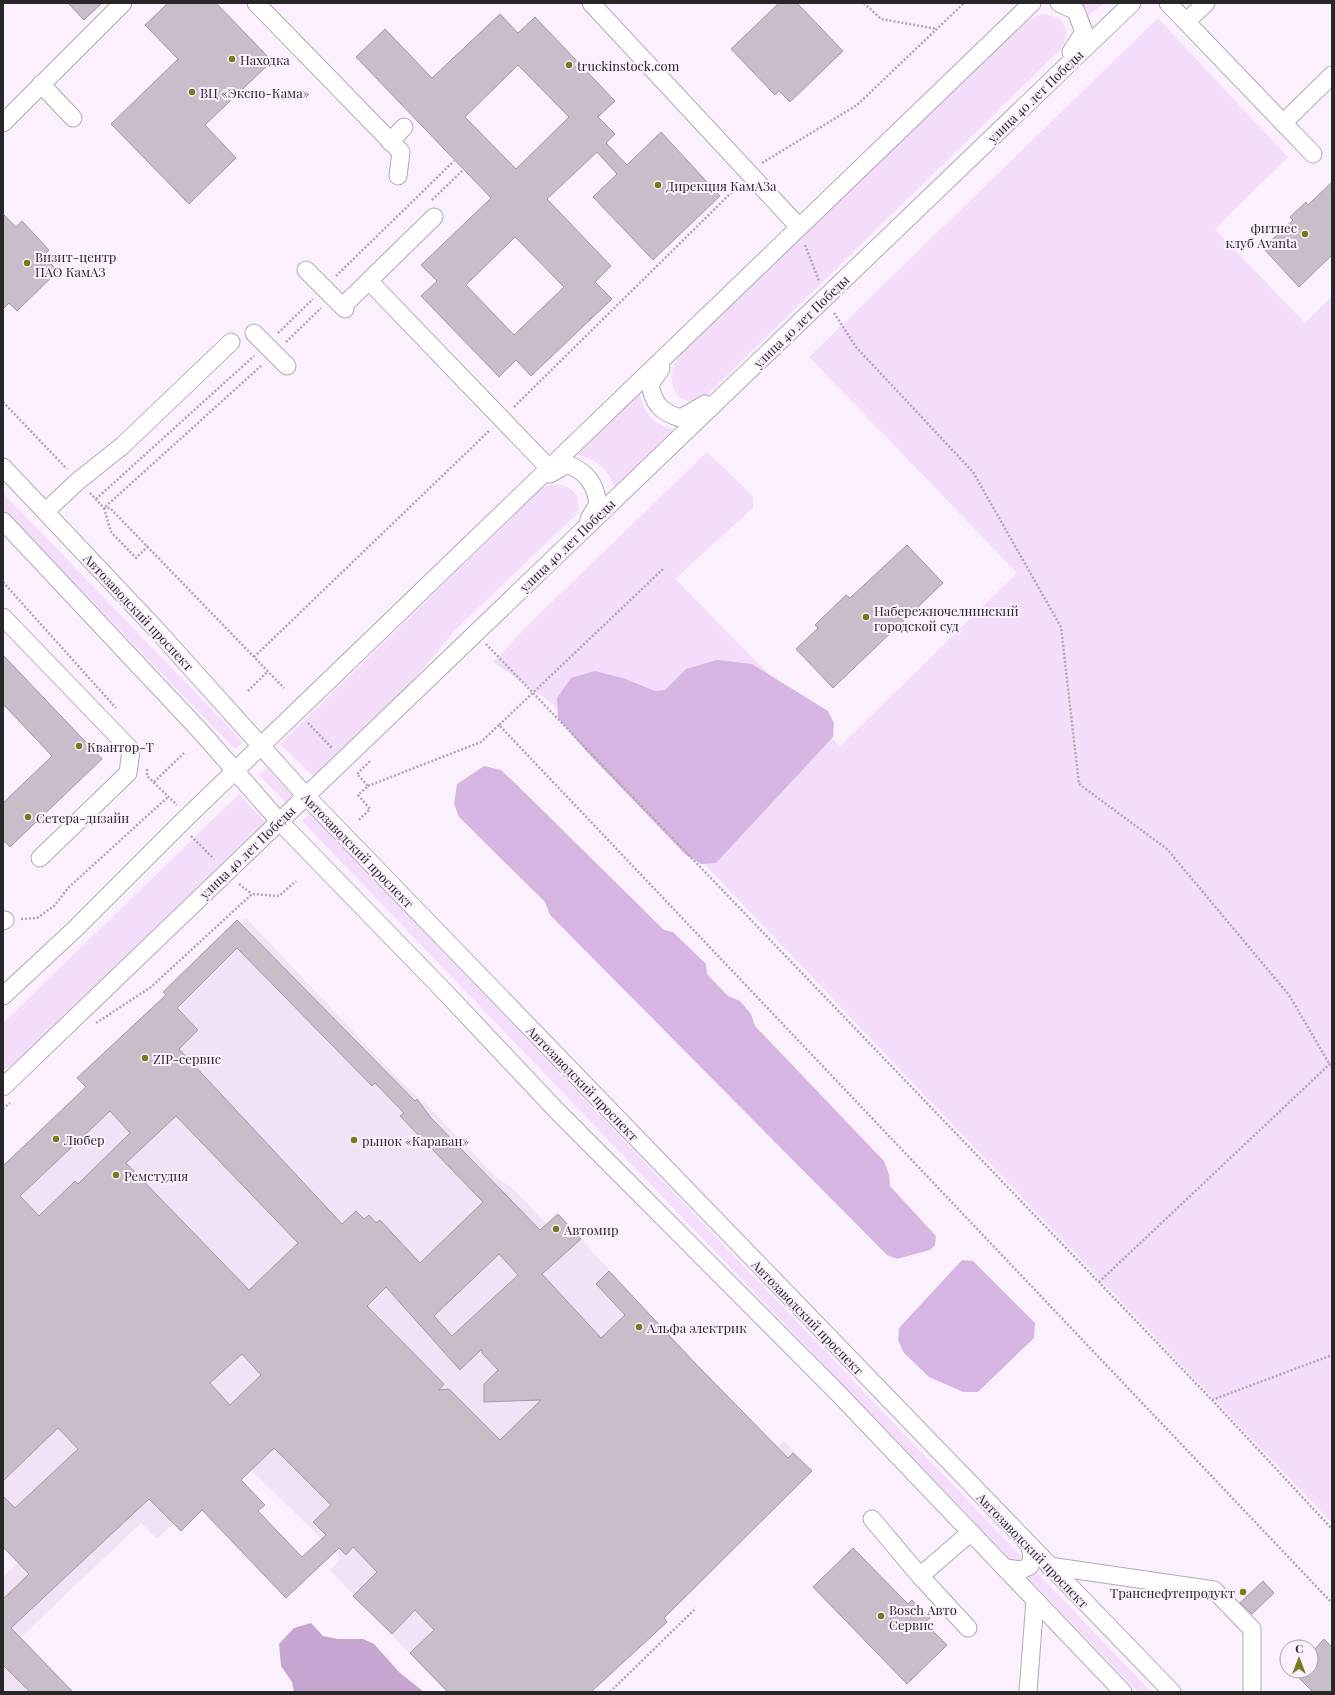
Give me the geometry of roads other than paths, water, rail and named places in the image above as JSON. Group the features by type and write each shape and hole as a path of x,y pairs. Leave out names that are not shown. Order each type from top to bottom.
{"street":[{"path":"3,123 41,84 61,54 123,3"},
{"path":"256,3 401,152 398,176"},
{"path":"591,3 799,227"},
{"path":"3,996 75,929 261,746 1028,6 1046,3"},
{"path":"1056,76 1084,32 1076,11 1059,3"},
{"name":"улица 40 лет Победы","path":"3,1087 730,388 775,348 825,298 1132,3"},
{"path":"1168,3 1313,154"},
{"path":"1186,22 1206,3"},
{"path":"1283,123 1332,75"},
{"path":"41,84 73,118"},
{"path":"390,142 404,127"},
{"path":"306,270 344,308 369,280 434,217"},
{"path":"369,280 549,468"},
{"path":"254,333 287,366"},
{"path":"683,339 650,384 651,396 658,407 668,414 681,418 730,388"},
{"path":"46,511 78,481 122,446 231,342"},
{"path":"532,484 567,464 578,468 589,478 596,490 598,504 580,533"},
{"name":"Автозаводский проспект","path":"3,466 46,511 306,796 1030,1547 1172,1692"},
{"path":"3,521 236,771 279,821 445,992 558,1112 830,1386 1006,1568 1034,1600 1123,1692"},
{"path":"3,616 131,750 128,773 40,858"},
{"path":"3,1075 26,1064"},
{"path":"872,1519 920,1576 968,1628"},
{"path":"920,1576 971,1532"},
{"path":"1006,1568 1021,1570 1030,1566 1032,1557 1030,1547"},
{"path":"1049,1566 1214,1590 1252,1629 1253,1691"},
{"path":"1028,1692 1034,1600"}],"place":[{"name":"Находка","path":"232,59"},
{"name":"truckinstock.com","path":"569,65"},
{"name":"ВЦ «Экспо-Кама»","path":"192,92"},
{"name":"Дирекция КамАЗа","path":"658,185"},
{"name":"фитнес клуб Avanta","path":"1305,234"},
{"name":"Визит-центр ПАО КамАЗ","path":"27,263"},
{"name":"Набережночелнинский городской суд","path":"866,617"},
{"name":"Квантор-Т","path":"79,746"},
{"name":"Сетера-дизайн","path":"28,817"},
{"name":"ZIP-сервис","path":"145,1058"},
{"name":"Любер","path":"56,1139"},
{"name":"рынок «Караван»","path":"354,1140"},
{"name":"Ремстудия","path":"116,1175"},
{"name":"Автомир","path":"556,1229"},
{"name":"Альфа электрик","path":"639,1327"},
{"name":"Транснефтепродукт","path":"1243,1592"},
{"name":"Bosch Авто Сервис","path":"881,1616"}]}
